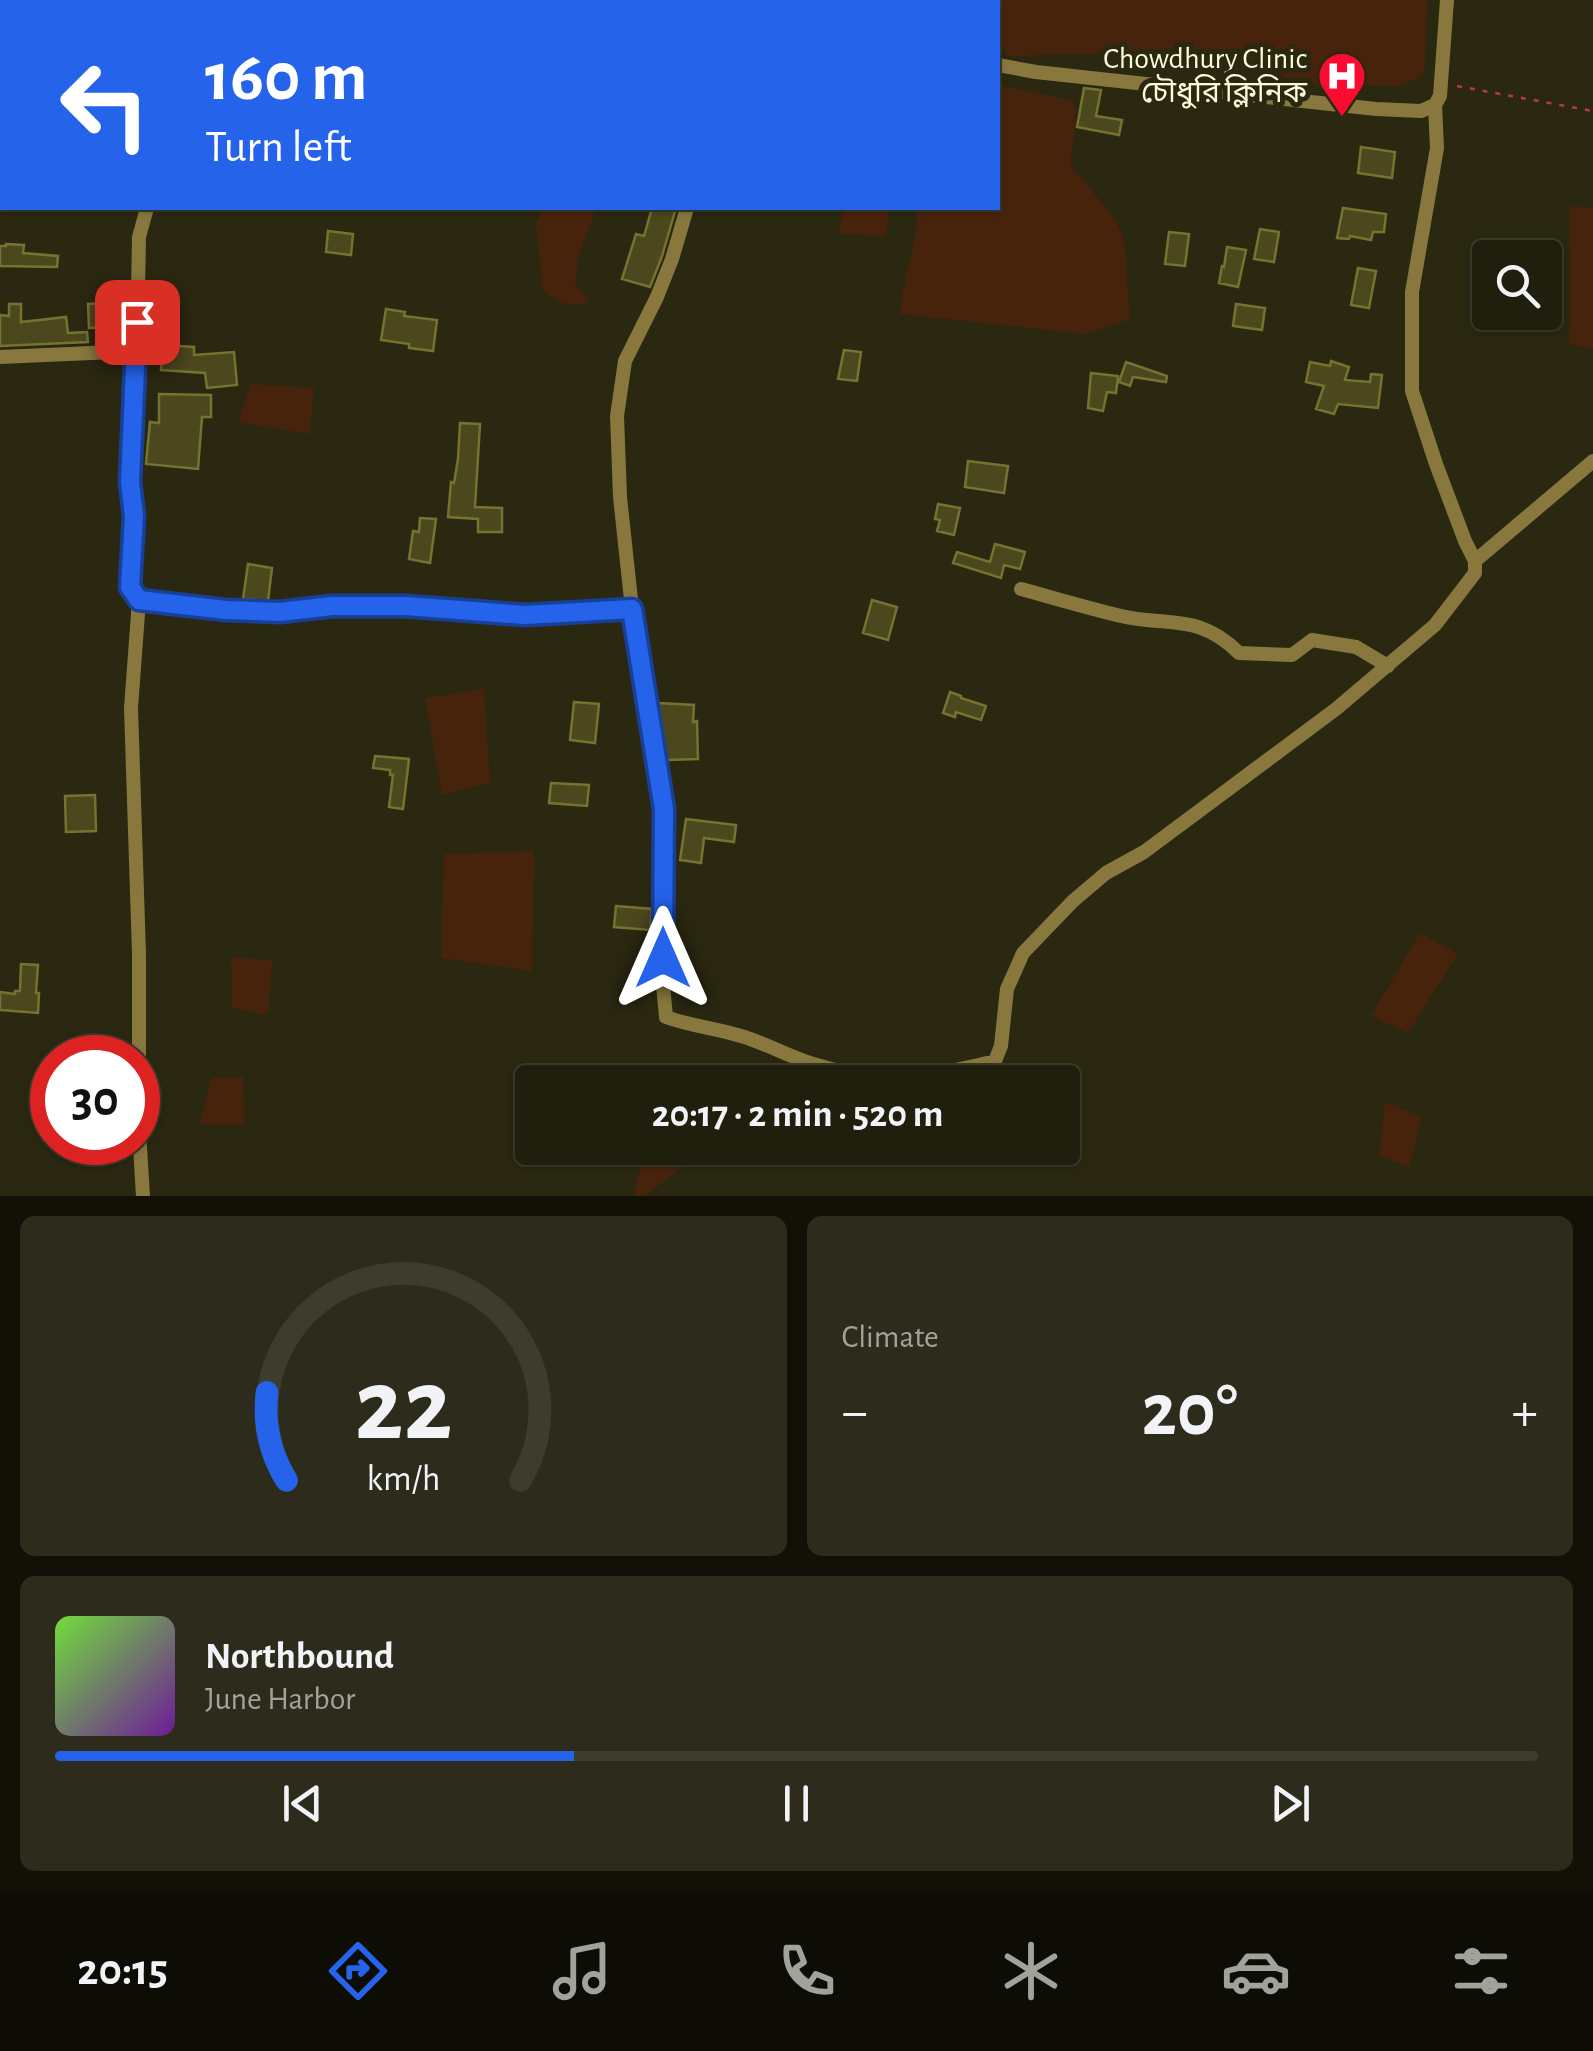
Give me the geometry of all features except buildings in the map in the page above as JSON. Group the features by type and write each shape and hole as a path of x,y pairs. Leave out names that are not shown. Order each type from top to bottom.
{"street":[{"path":"1000,65 1376,109 1429,110 1440,96 1447,0"},
{"path":"686,210 657,297 632,344 621,382 617,416 620,497 632,609 664,809 666,1016 742,1036 810,1064 846,1073 925,1077 994,1061 1000,1046 1006,988 1024,953 1073,901 1106,873 1144,852 1336,709 1435,625 1472,580 1476,561 1436,464 1412,391 1412,292 1437,148 1435,105"},
{"path":"143,1196 131,708 139,600 130,587 134,516 130,482 139,236 146,210"},
{"path":"0,357 137,351"},
{"path":"1476,561 1593,461"},
{"path":"1021,589 1126,617 1188,622 1223,637 1239,653 1292,655 1312,640 1356,647 1388,666"},
{"path":"139,600 280,612 332,606 406,606 525,615 632,609"}],"path":[{"path":"1440,82 1593,111"}],"shaded area":[{"path":"1000,0 1427,0 1425,67 1420,77 1396,86 1353,82 1327,89 1243,65 1126,53 1007,56 1000,41"},
{"path":"1000,85 1074,101 1070,164 1115,219 1124,238 1130,319 1087,334 900,314 917,210 1000,210"},
{"path":"1570,206 1593,208 1593,349 1570,344"},
{"path":"542,210 595,210 578,259 575,285 589,300 565,304 543,292 536,223"},
{"path":"842,210 889,210 886,236 839,234"},
{"path":"251,384 314,388 310,434 238,422"},
{"path":"484,689 490,783 442,795 425,698"},
{"path":"534,851 532,971 441,958 444,854"},
{"path":"1420,933 1458,954 1408,1033 1371,1016"},
{"path":"231,957 272,960 268,1015 232,1008"},
{"path":"243,1077 244,1124 199,1124 212,1078"},
{"path":"1385,1102 1421,1117 1410,1167 1379,1156"},
{"path":"643,1165 684,1165 645,1196 634,1196"}],"place":[{"name":"Chowdhury Clinic চৌধুরি ক্লিনিক","path":"1342,118"}],"route":[{"path":"137,322 130,587 139,600 280,612 332,606 406,606 525,615 632,609 664,809 663,958"}]}
